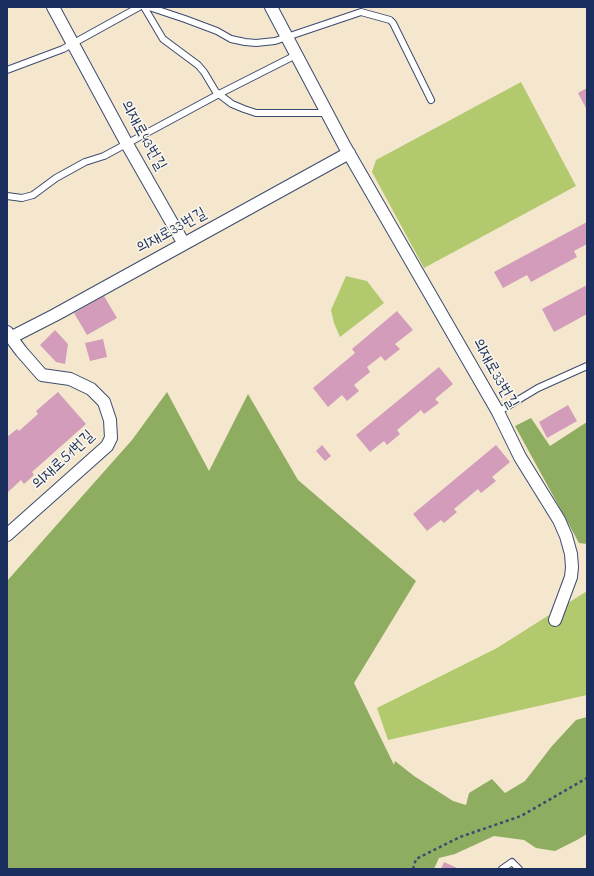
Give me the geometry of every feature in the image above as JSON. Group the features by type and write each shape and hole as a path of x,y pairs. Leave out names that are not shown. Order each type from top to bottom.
{"street":[{"name":"의재로43번길","path":"53,7 126,144 184,244"},
{"name":"의재로33번길","path":"271,7 349,153 498,412 520,457 554,510 566,536 571,554 572,567 571,577 555,620"},
{"name":"의재로33번길","path":"9,335 55,315 349,153"},
{"name":"의재로51번길","path":"7,536 107,446 111,438 110,420 104,402 91,389 70,379 42,375 9,335"}],"lane":[{"path":"7,70 37,60 73,43 139,7"},
{"path":"144,7 163,39 198,66 219,94 232,104 244,109 266,114 327,113"},
{"path":"149,7 185,19 231,39 256,43 275,41 361,12 390,20 393,23 431,100"},
{"path":"7,196 22,198 33,195 56,178 85,162 104,156 219,94 296,55"},
{"path":"498,412 538,388 587,366"},
{"path":"502,869 512,862 519,869"}],"path":[{"path":"413,869 416,859 460,837 521,816 587,778"}],"green space":[{"path":"521,82 576,186 424,268 372,172 376,160"},
{"path":"346,276 367,281 384,303 340,337 334,323 331,310"},
{"path":"167,392 209,471 248,394 298,480 416,581 354,683 394,765 395,761 414,776 453,801 466,805 469,793 492,779 505,793 525,781 552,746 576,720 587,717 587,834 555,851 536,848 524,840 494,836 455,854 439,858 434,869 7,869 7,581 132,440"},
{"path":"531,418 550,446 587,422 587,544 579,543 515,426"},
{"path":"587,591 587,695 388,740 377,708 497,648"}],"building":[{"path":"587,88 587,110 578,93"},
{"path":"587,222 587,244 574,251 577,257 531,282 527,275 503,288 494,272"},
{"path":"587,285 587,314 554,332 542,309"},
{"path":"104,296 117,318 87,335 74,313"},
{"path":"397,311 413,330 395,344 400,349 385,361 381,356 367,367 370,372 354,385 359,391 347,401 342,395 328,407 313,388 355,353 352,349"},
{"path":"55,330 68,344 65,364 56,362 40,345"},
{"path":"103,339 107,357 90,361 85,343"},
{"path":"439,367 453,384 435,399 439,403 424,414 421,410 397,430 400,434 387,445 384,441 370,452 356,435"},
{"path":"58,392 86,424 32,472 34,475 24,484 21,480 7,493 7,437 17,429 19,431 38,414 36,411"},
{"path":"568,405 577,421 547,438 539,422"},
{"path":"322,445 331,456 325,461 316,451"},
{"path":"496,445 510,462 492,477 496,481 481,493 478,489 454,509 457,512 444,523 441,520 427,531 413,514"},
{"path":"444,862 459,869 441,869"}]}
